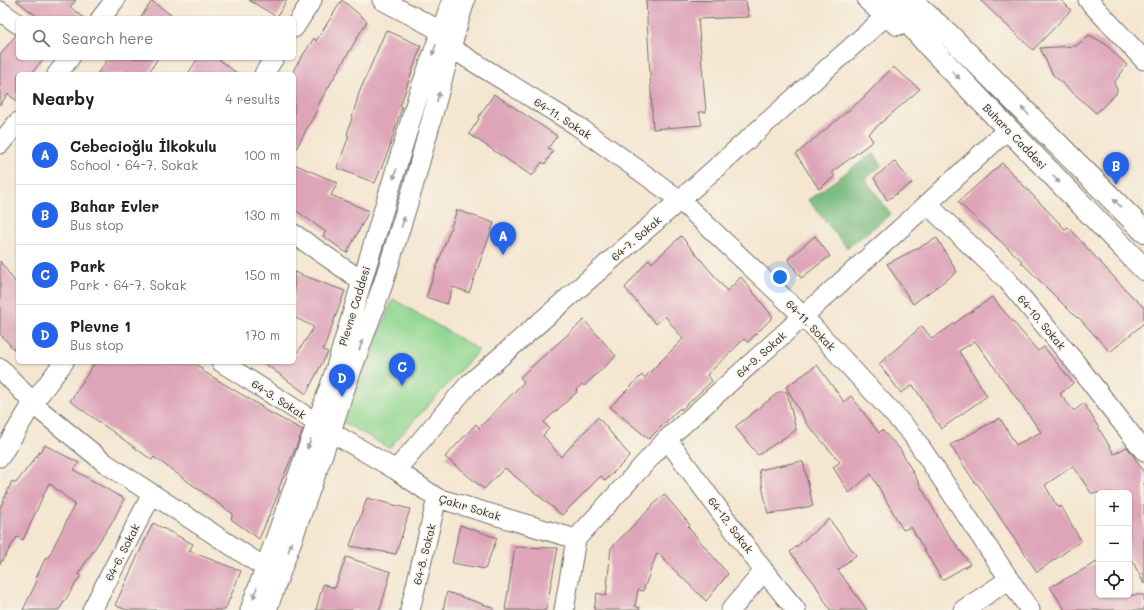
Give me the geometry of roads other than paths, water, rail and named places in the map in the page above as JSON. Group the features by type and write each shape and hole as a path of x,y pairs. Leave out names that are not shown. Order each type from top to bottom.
{"main road":[{"name":"Buhara Caddesi","path":"869,0 888,8 930,47 1144,269"},
{"path":"910,0 949,35 1144,231"},
{"path":"929,0 949,35"}],"street":[{"path":"103,16 115,0"},
{"path":"296,25 312,0"},
{"name":"64-11. Sokak","path":"382,0 449,38 576,125 680,200 803,316 911,433 1030,610"},
{"name":"Plevne Caddesi","path":"250,610 264,568 324,428 342,397 386,276 414,187 449,38 452,0"},
{"name":"Plevne Caddesi","path":"267,610 324,428 333,376 418,96 449,38 465,0"},
{"path":"1088,0 1144,60"},
{"name":"64-7. Sokak","path":"396,470 468,384 680,200 888,8"},
{"path":"0,11 16,23"},
{"path":"265,72 273,60"},
{"path":"0,144 16,124"},
{"name":"64-9. Sokak","path":"576,539 667,439 1008,129"},
{"name":"64-10. Sokak","path":"927,204 1007,280 1075,362 1144,450"},
{"path":"296,235 362,281"},
{"path":"0,457 33,403 62,364"},
{"name":"64-3. Sokak","path":"224,364 324,428"},
{"path":"0,368 40,410 105,463 264,568"},
{"name":"Çakır Sokak","path":"324,428 396,470 437,498 576,539"},
{"name":"64-12. Sokak","path":"667,439 764,570 796,610"},
{"name":"64-6. Sokak","path":"92,610 152,494"},
{"name":"64-8. Sokak","path":"410,610 437,498"},
{"path":"564,610 576,539"},
{"path":"731,610 764,570"},
{"path":"963,610 1010,579"}],"place":[{"name":"Bahar Evler","path":"1116,185"},
{"name":"Cebecioğlu İlkokulu","path":"503,255"},
{"name":"Park","path":"402,386"},
{"name":"Plevne 1","path":"342,397"}]}
